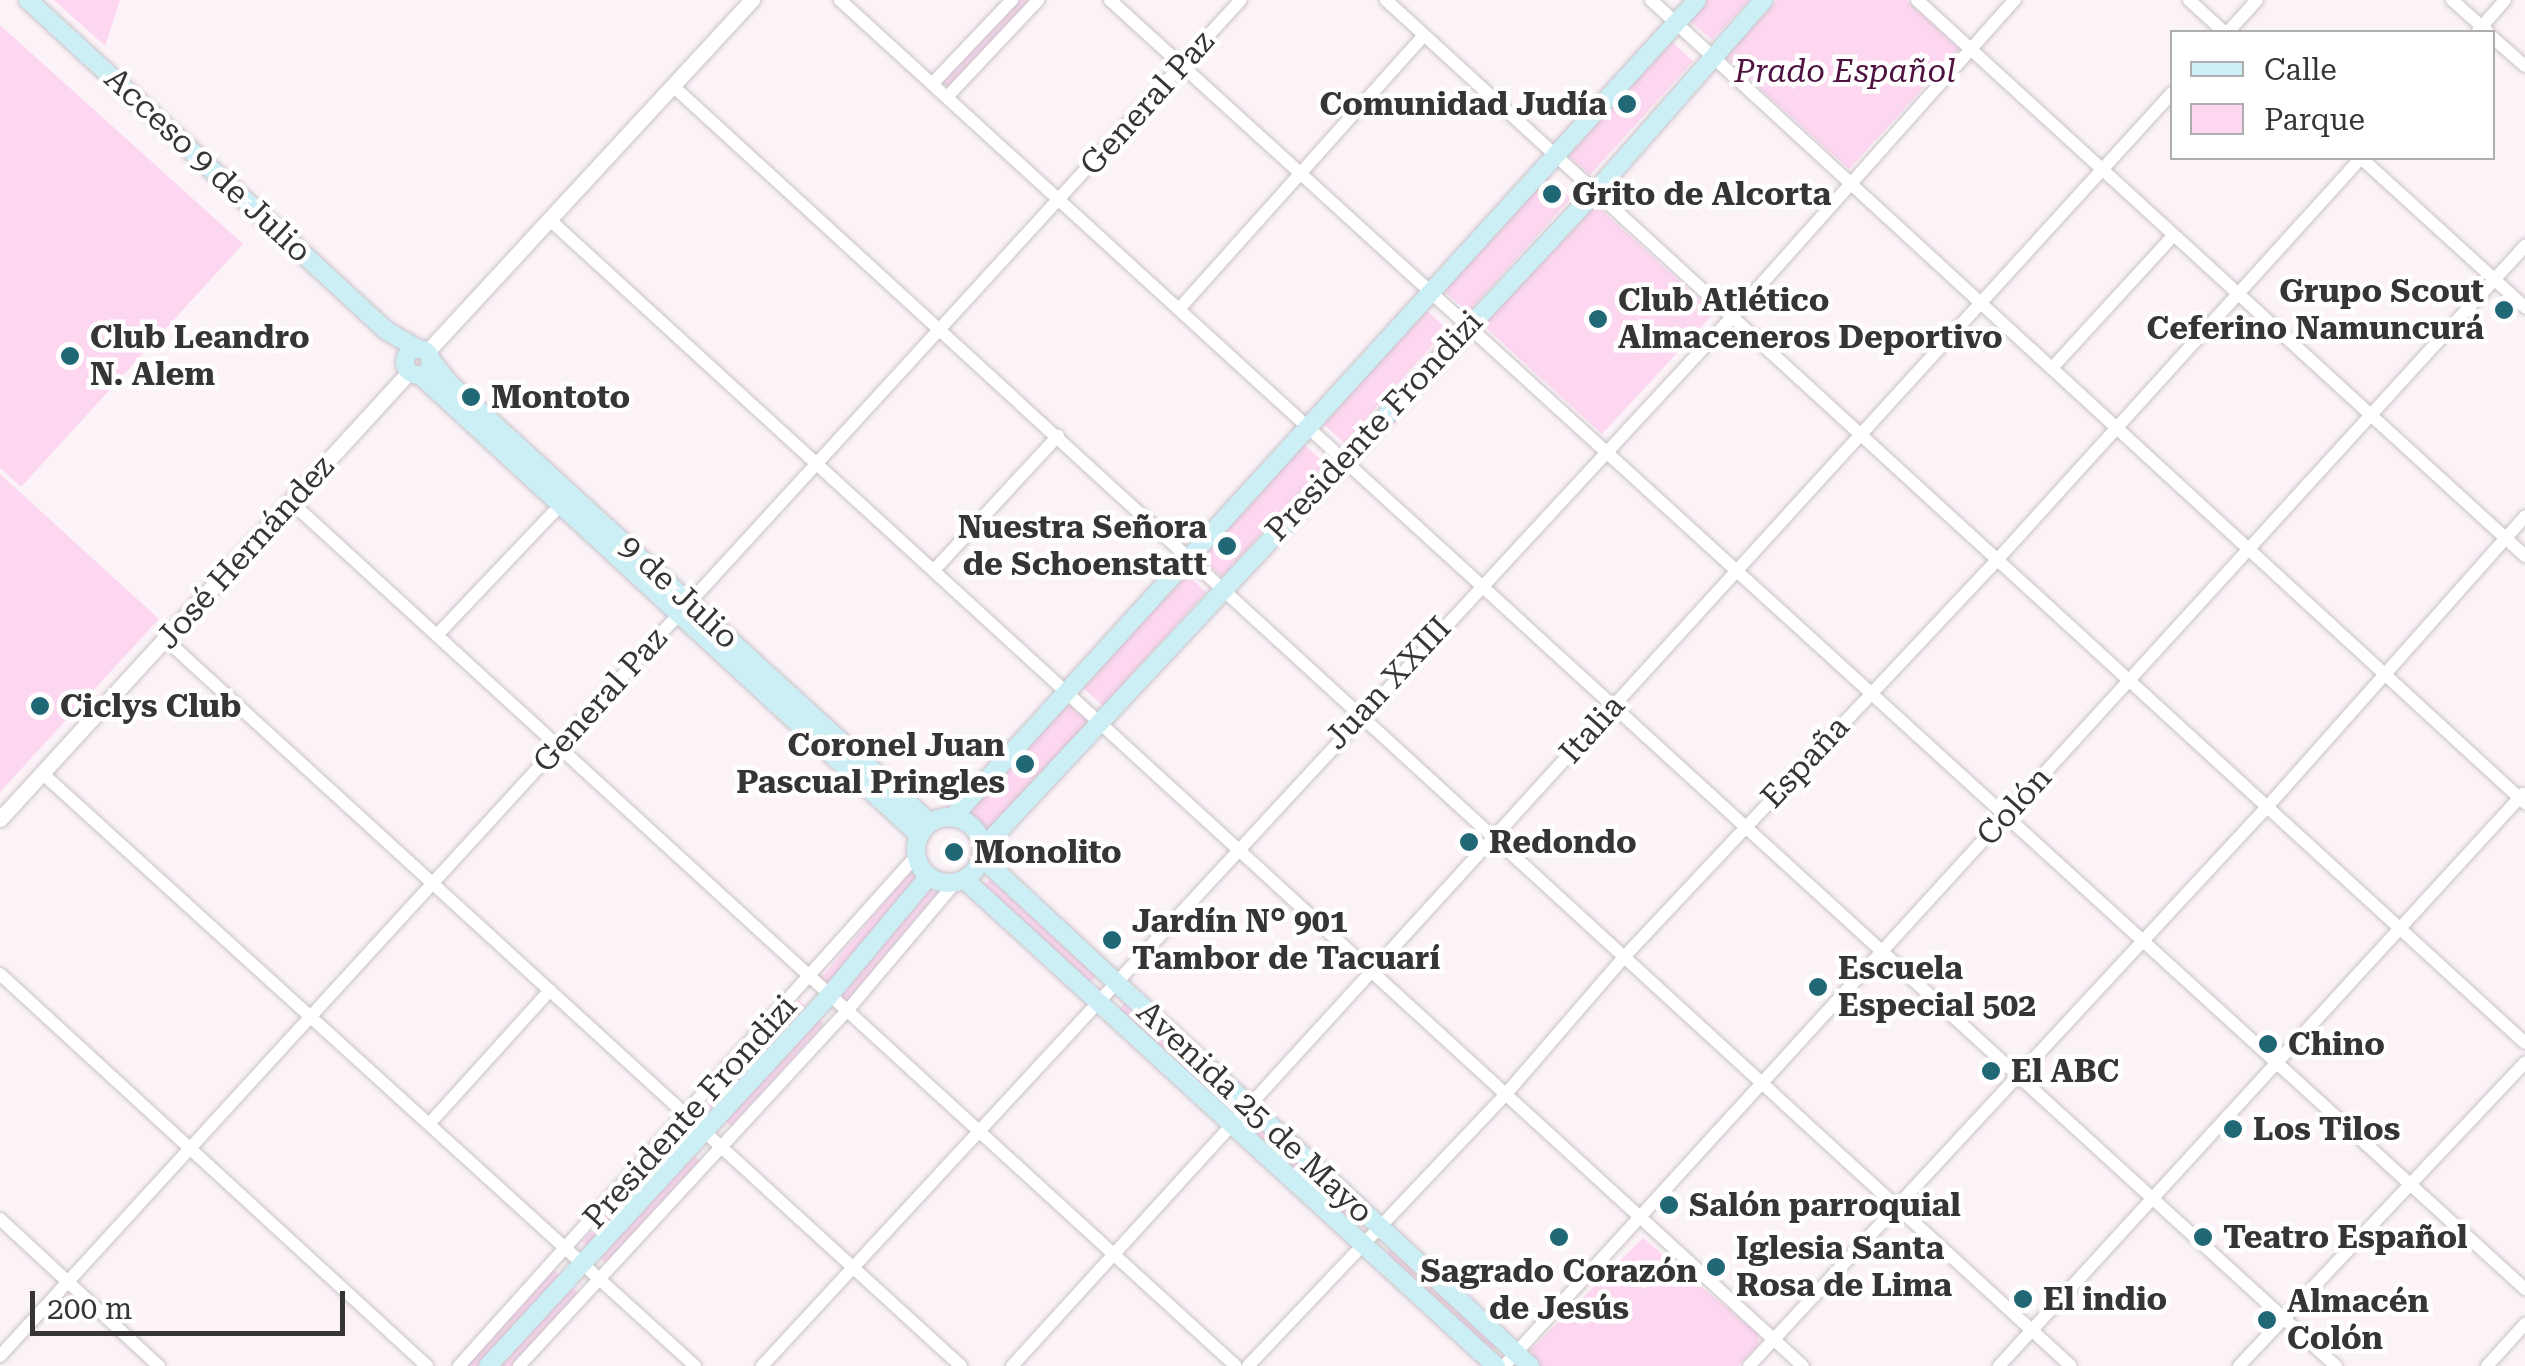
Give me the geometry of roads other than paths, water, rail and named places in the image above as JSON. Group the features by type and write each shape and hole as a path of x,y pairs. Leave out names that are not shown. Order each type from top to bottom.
{"main road":[{"name":"Acceso 9 de Julio","path":"28,0 418,362"},
{"name":"Presidente Frondizi","path":"952,818 1186,554 1697,0"},
{"name":"Presidente Frondizi","path":"982,853 1102,718 1596,191 1764,0"},
{"name":"9 de Julio","path":"418,362 803,718 922,838"},
{"path":"952,818 970,824 982,853 960,881 929,876 922,838 952,818"},
{"name":"Avenida 25 de Mayo","path":"982,853 1381,1228 1505,1361"},
{"name":"Presidente Frondizi","path":"488,1366 706,1133 829,996 929,876"},
{"name":"Avenida 25 de Mayo","path":"960,881 1365,1246 1505,1361 1530,1366"}],"street":[{"name":"José Hernández","path":"0,819 752,0"},
{"path":"840,0 2336,1366"},
{"path":"932,83 1012,0"},
{"path":"948,96 1038,0"},
{"path":"1110,0 2140,939 2274,1066 2525,1289"},
{"name":"General Paz","path":"0,1356 1241,0"},
{"path":"1386,0 2525,1043"},
{"path":"1651,0 2523,798 1999,1366"},
{"path":"1918,0 2525,556"},
{"name":"Juan XXIII","path":"762,1366 1238,844 1733,316 2016,0"},
{"path":"2189,0 2224,30"},
{"path":"2228,30 2257,0"},
{"path":"2452,0 2483,30"},
{"path":"2486,30 2505,0"},
{"path":"1180,308 1424,34"},
{"path":"2495,40 2525,66"},
{"path":"673,86 2072,1366"},
{"name":"Italia","path":"1012,1366 2170,95"},
{"name":"España","path":"1248,1366 1505,1095 1625,956 1998,559 2235,291 2359,160"},
{"path":"2363,160 2525,306"},
{"path":"550,220 1102,718 1374,968 1505,1095 1803,1366"},
{"path":"2052,368 2174,236"},
{"name":"Colón","path":"1505,1361 2525,246"},
{"path":"936,568 1058,436"},
{"path":"436,635 566,499"},
{"path":"291,502 1236,1366"},
{"path":"1749,1366 1895,1202 2268,806 2525,516"},
{"path":"165,639 962,1366"},
{"path":"42,774 567,1249 580,1266 695,1366"},
{"name":"Presidente Frondizi","path":"459,1366 810,980 922,838"},
{"name":"Presidente Frondizi","path":"520,1366 846,1012 960,881"},
{"path":"0,974 427,1366"},
{"path":"430,1124 550,990"},
{"path":"2239,1366 2525,1062"},
{"path":"0,1220 159,1366"},
{"path":"2487,1366 2525,1324"}],"place":[{"name":"Comunidad Judía","path":"1627,104"},
{"name":"Grito de Alcorta","path":"1552,194"},
{"name":"Grupo Scout Ceferino Namuncurá","path":"2504,310"},
{"name":"Club Atlético Almaceneros Deportivo","path":"1598,319"},
{"name":"Club Leandro N. Alem","path":"70,356"},
{"name":"Montoto","path":"471,397"},
{"name":"Nuestra Señora de Schoenstatt","path":"1227,546"},
{"name":"Ciclys Club","path":"40,706"},
{"name":"Coronel Juan Pascual Pringles","path":"1025,764"},
{"name":"Redondo","path":"1469,842"},
{"name":"Monolito","path":"954,852"},
{"name":"Jardín N° 901 Tambor de Tacuarí","path":"1112,940"},
{"name":"Escuela Especial 502","path":"1818,987"},
{"name":"Chino","path":"2268,1044"},
{"name":"El ABC","path":"1991,1071"},
{"name":"Los Tilos","path":"2233,1129"},
{"name":"Salón parroquial","path":"1669,1205"},
{"name":"Sagrado Corazón de Jesús","path":"1559,1237"},
{"name":"Teatro Español","path":"2203,1237"},
{"name":"Iglesia Santa Rosa de Lima","path":"1716,1267"},
{"name":"El indio","path":"2023,1299"},
{"name":"Almacén Colón","path":"2267,1320"}],"park label":[{"name":"Prado Español","path":"1845,71"}]}
